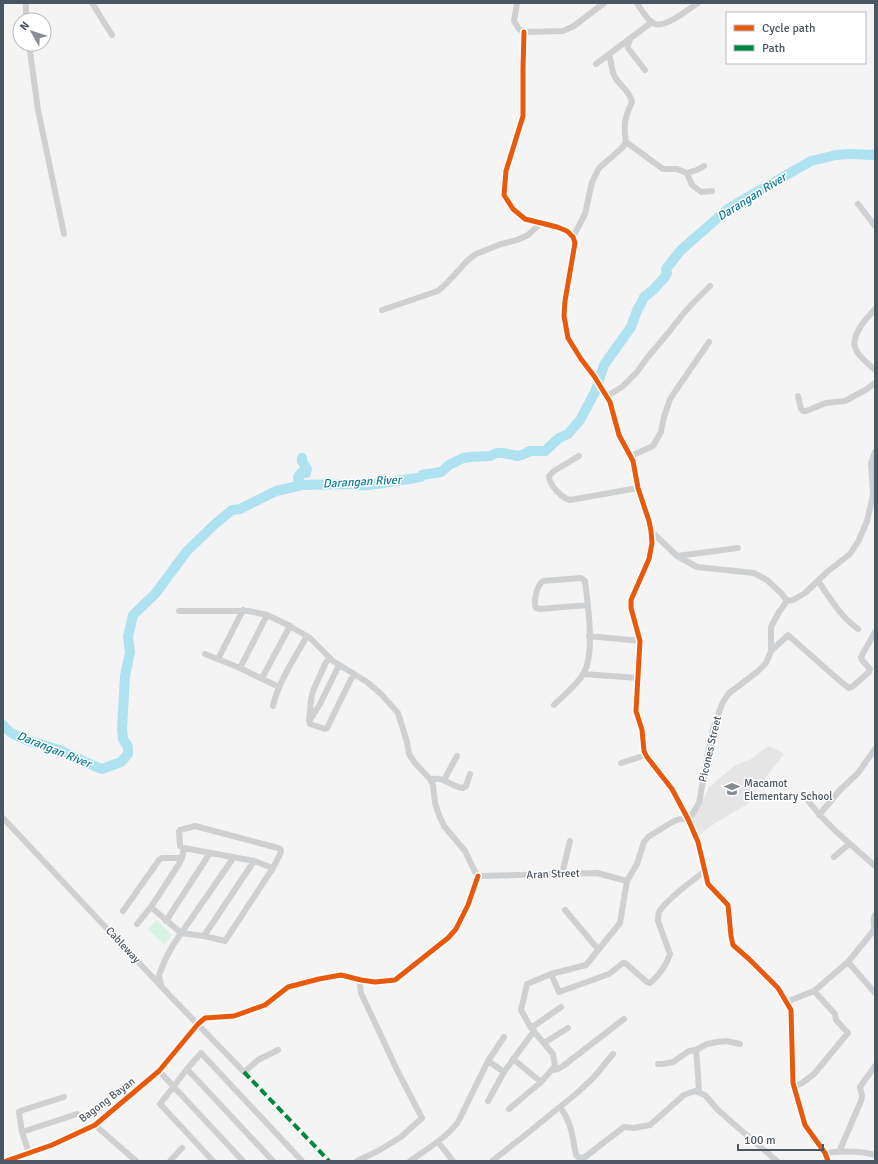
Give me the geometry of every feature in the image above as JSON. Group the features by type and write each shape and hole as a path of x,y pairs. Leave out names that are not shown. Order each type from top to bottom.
{"street":[{"path":"92,3 112,35"},
{"path":"516,3 514,21 519,29 524,32 563,31 574,26 604,3"},
{"path":"637,3 652,22 658,25 669,22 698,3"},
{"path":"596,64 652,22"},
{"path":"524,32 523,116 506,171 504,194 513,209 525,219 557,227 567,231 573,237 575,243 565,301 564,316 568,338 610,402 619,435 633,461 638,488 649,521 652,543 649,559 631,600 631,608 640,641 636,711 642,730 644,751 672,789 688,819 698,842 708,884 728,905 733,946 749,959 778,988 791,1010 792,1083 804,1126 825,1153 828,1161"},
{"path":"631,39 628,48 645,70"},
{"path":"30,52 37,104 64,234"},
{"path":"573,237 585,214 592,182 599,168 622,148 626,142 624,129 632,99 614,75 609,55"},
{"path":"626,142 662,169 677,169 687,173 704,166"},
{"path":"687,173 692,185 701,192 712,191"},
{"path":"858,204 875,226"},
{"path":"382,310 438,291 468,260 476,254 501,244 518,240 528,235 541,223"},
{"path":"605,394 622,387 683,314 710,286"},
{"path":"875,309 857,333 855,346 862,358 875,370"},
{"path":"631,456 653,446 661,432 670,399 709,342"},
{"path":"798,396 801,409 806,411 826,403 845,401 875,383"},
{"path":"651,531 677,556 697,567 754,573 767,580 782,594 787,601 793,600 805,593 827,572 850,554 859,540 867,521 873,496 871,462 875,452"},
{"path":"579,456 554,471 549,476 549,480 565,499 570,500 638,488"},
{"path":"677,556 738,548"},
{"path":"554,705 584,674 588,657 590,636 588,605 585,581 581,578 543,581 539,585 535,604 536,608 540,609 588,605"},
{"path":"818,581 843,615 858,630"},
{"name":"Picones Street","path":"688,819 699,803 713,729 722,704 728,694 758,672 766,663 771,651 771,627 787,601"},
{"path":"218,659 243,610"},
{"path":"179,611 243,610 267,616 290,626 307,636 330,658 367,682 381,694 398,713 409,754 430,779 433,785 435,803 444,826 465,851 478,876 468,905 456,929 448,938 396,980 375,982 341,975 314,980 288,987 265,1005 234,1016 205,1018 198,1024"},
{"path":"240,668 267,616"},
{"path":"262,678 290,626"},
{"path":"771,651 788,635 848,688 852,687 869,672 870,669 861,657 875,632"},
{"path":"273,706 274,698 279,687 307,636"},
{"path":"590,636 640,641"},
{"path":"205,654 240,668 279,687"},
{"path":"330,658 326,662 313,691 310,724 325,729 327,728 351,679 355,675"},
{"path":"310,721 339,665"},
{"path":"584,674 638,678"},
{"path":"819,815 840,790 858,773 875,749"},
{"path":"621,763 646,754"},
{"path":"444,780 458,756"},
{"path":"430,779 438,778 463,788 466,786 470,774"},
{"path":"809,802 819,815 849,844 875,866"},
{"name":"Cableway","path":"3,818 244,1072 258,1060 278,1050"},
{"path":"508,1109 541,1082 555,1066 553,1054 533,1029 521,1010 527,984 551,974 586,965 620,923 627,881 637,864 644,842 648,837 674,821 688,819"},
{"path":"151,907 181,933 226,941 273,868 281,852 278,848 195,826 180,830 178,831 180,846 184,848 254,861 273,868"},
{"path":"562,874 570,840"},
{"path":"834,857 849,844"},
{"path":"137,924 151,907 182,858 184,848"},
{"path":"166,921 210,853"},
{"path":"162,986 159,975 173,945 234,857"},
{"path":"123,911 159,860 162,858 182,858"},
{"path":"204,936 254,861"},
{"path":"551,974 559,992 610,974 625,963 650,983 661,971 670,954 658,921 658,915 667,902 704,871"},
{"name":"Aran Street","path":"478,876 597,873 627,881"},
{"path":"565,910 598,949"},
{"path":"786,1002 814,991 848,962 874,930 875,927 873,920 875,915"},
{"path":"848,962 875,993"},
{"path":"358,1161 401,1137 422,1118 398,1072 361,993 361,980"},
{"path":"794,1087 814,1074 848,1033 836,1020 835,1014 814,991"},
{"path":"488,1101 504,1072 533,1029 561,1007"},
{"path":"552,1070 563,1066 624,1019"},
{"name":"Bagong Bayan","path":"6,1161 52,1145 95,1125 159,1072 198,1024"},
{"path":"544,1043 568,1028"},
{"path":"410,1161 438,1142 452,1130 458,1122 488,1061 504,1037"},
{"path":"658,1064 673,1062 689,1051 696,1050 707,1044 727,1041 740,1044"},
{"path":"696,1050 699,1092"},
{"path":"213,1161 160,1106 160,1103 201,1053 302,1161"},
{"path":"492,1161 560,1107 594,1077 613,1054"},
{"path":"513,1059 541,1082"},
{"path":"488,1061 504,1072"},
{"path":"839,1152 861,1100 862,1096 860,1087 875,1066"},
{"path":"187,1069 273,1161"},
{"path":"159,1072 243,1161"},
{"path":"560,1107 570,1122 576,1155 579,1158 582,1158 586,1157 624,1127 634,1128 650,1124 684,1095 695,1090 706,1095 735,1125 778,1161"},
{"path":"28,1153 22,1132 19,1113 21,1111 64,1097"},
{"path":"22,1132 76,1114"},
{"path":"95,1125 136,1161"},
{"path":"438,1142 453,1161"},
{"path":"170,1161 182,1148"},
{"path":"825,1153 866,1152 875,1155"}],"shaded area":[{"name":"Macamot Elementary School","path":"768,746 784,754 755,791 748,804 700,834 691,819 709,787 734,766 751,759"}],"green space":[{"path":"157,920 172,935 164,945 148,929"}],"waterway":[{"name":"Darangan River","path":"300,485 376,484 416,478 421,477 422,475 441,472 449,465 463,458 490,456 497,453 518,456 530,451 545,451 559,438 568,434 580,420 595,392 604,365 631,327 644,297 665,277 667,273 666,269 681,250 728,209 811,161 836,155 875,154"},
{"name":"Darangan River","path":"3,725 8,730 22,738 55,748 102,769 121,762 128,754 128,747 123,739 122,729 125,676 130,652 128,637 133,615 155,594 187,551 232,510 240,509 276,491 300,485 298,477 301,473 306,473 307,469 302,461 302,458"}],"marked path":[{"path":"244,1072 329,1161"}],"cycle path":[{"path":"524,32 523,116 506,171 504,195 513,209 525,219 557,227 567,231 573,237 575,243 565,301 564,316 568,338 610,402 619,435 633,461 638,488 649,521 652,543 649,559 631,600 631,608 640,641 636,711 642,730 644,751 672,789 688,819 698,842 708,884 728,905 733,945 778,988 791,1010 793,1083 805,1125 825,1153 828,1161"},
{"path":"6,1161 52,1145 95,1125 159,1071 198,1024 205,1018 234,1016 265,1005 288,987 319,979 341,975 375,982 395,980 448,938 456,929 468,905 478,876"}],"place":[{"name":"Macamot Elementary School","path":"732,789"}]}
